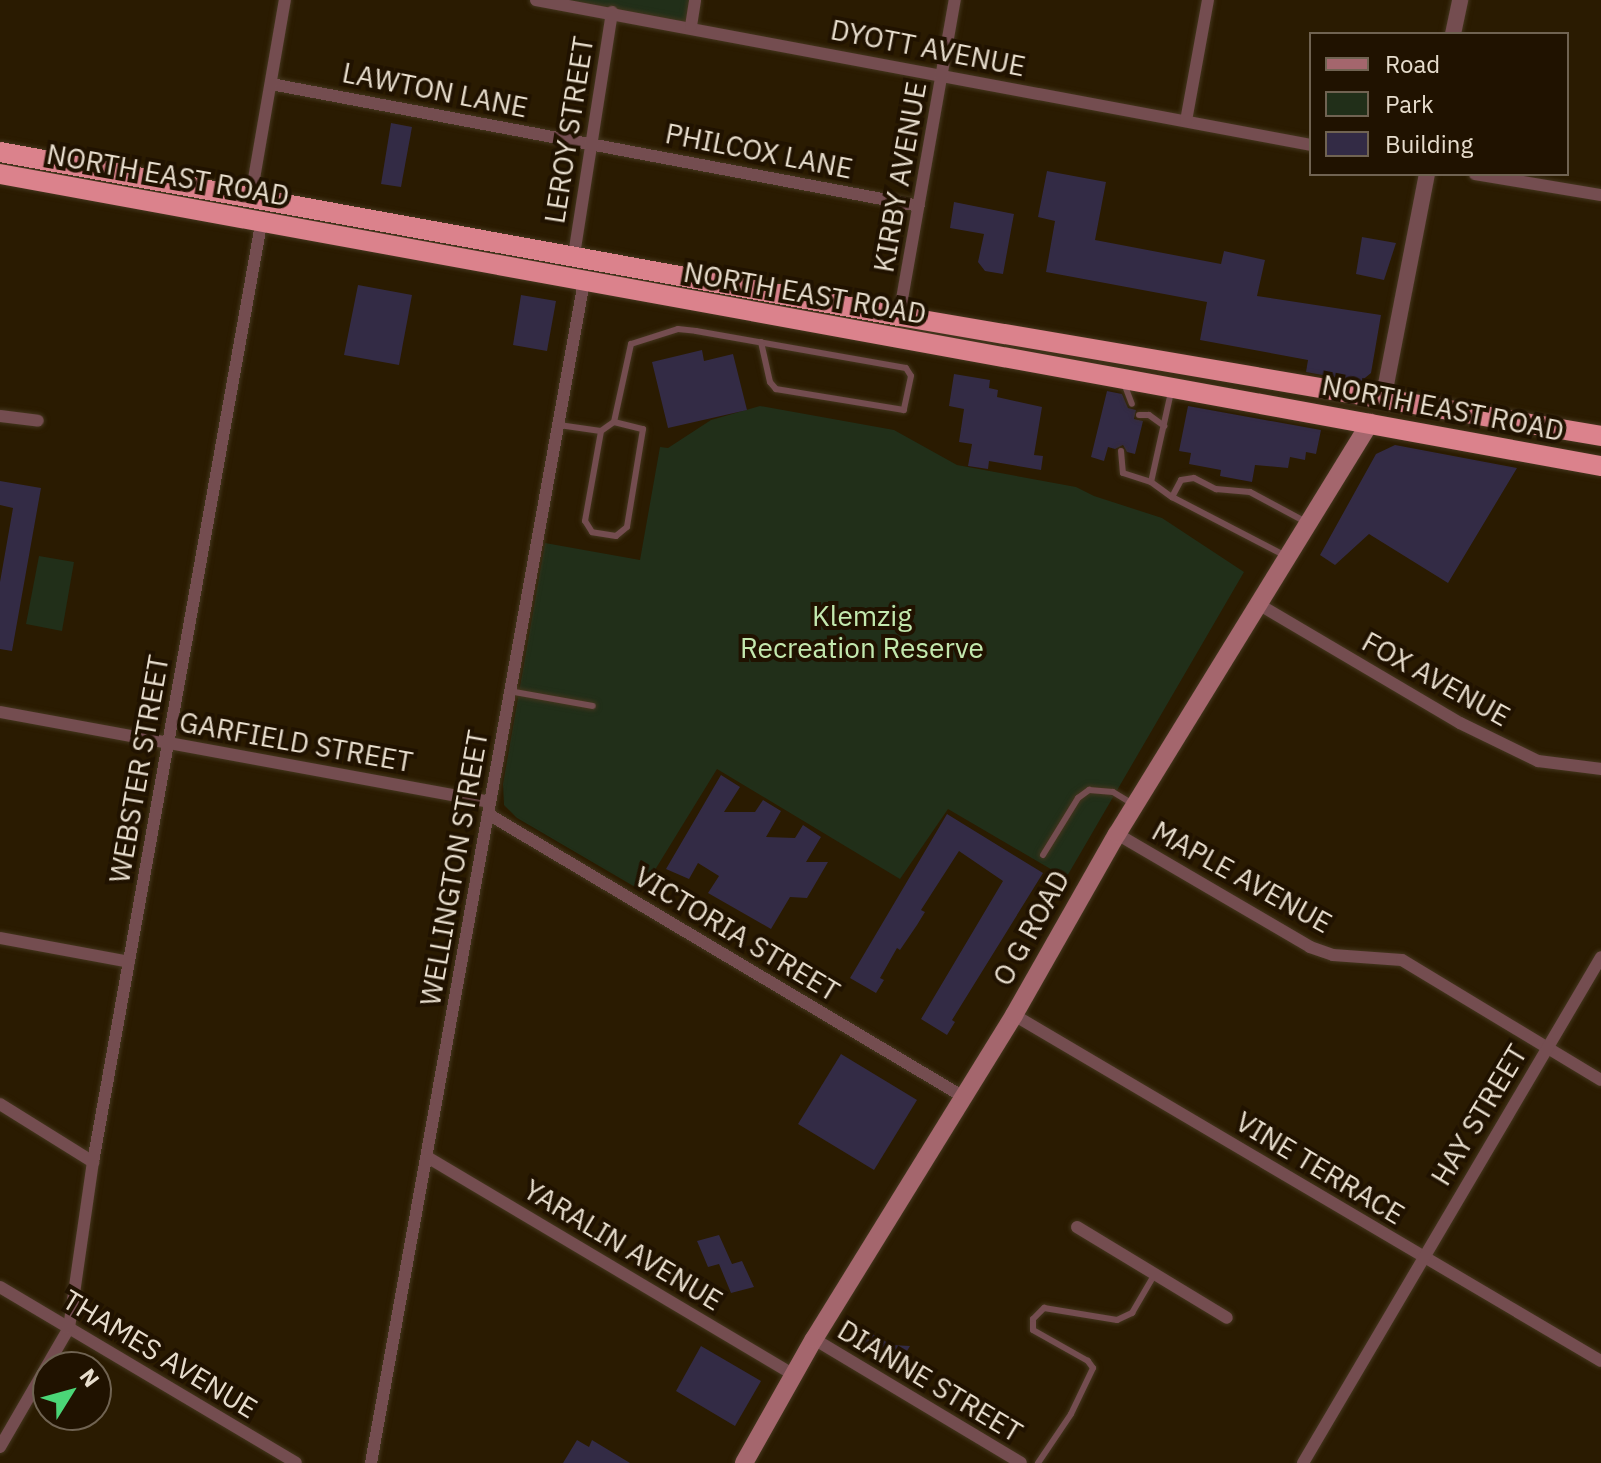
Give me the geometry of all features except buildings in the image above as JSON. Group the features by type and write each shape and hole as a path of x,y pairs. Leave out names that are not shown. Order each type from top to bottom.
{"highway":[{"name":"NORTH EAST ROAD","path":"0,152 899,316 1601,436"},
{"name":"NORTH EAST ROAD","path":"0,174 262,219 584,282 1601,466"},
{"path":"251,196 262,219"},
{"path":"574,255 584,282"},
{"path":"895,338 899,316"},
{"path":"1370,422 1383,400"}],"main road":[{"name":"O G ROAD","path":"744,1463 814,1339 1014,1015 1134,805 1370,422"}],"street":[{"path":"251,196 285,0"},
{"name":"DYOTT AVENUE","path":"540,0 1309,145"},
{"path":"691,26 695,0"},
{"name":"KIRBY AVENUE","path":"899,316 955,0"},
{"path":"1186,121 1208,0"},
{"path":"1453,32 1460,0"},
{"name":"LEROY STREET","path":"574,255 612,12"},
{"name":"LAWTON LANE","path":"271,84 591,144"},
{"name":"PHILCOX LANE","path":"591,144 919,206"},
{"path":"1383,400 1393,365 1427,176"},
{"path":"1487,176 1601,195"},
{"name":"WEBSTER STREET","path":"69,1328 93,1162 262,219"},
{"name":"WELLINGTON STREET","path":"371,1463 584,282"},
{"path":"0,416 38,421"},
{"name":"FOX AVENUE","path":"1258,604 1460,723 1525,755 1538,761 1601,769"},
{"name":"GARFIELD STREET","path":"0,712 489,808"},
{"name":"VICTORIA STREET","path":"489,808 962,1096"},
{"name":"MAPLE AVENUE","path":"1117,834 1310,947 1333,955 1402,960 1601,1080"},
{"path":"0,938 129,962"},
{"name":"HAY STREET","path":"1303,1463 1601,957"},
{"name":"VINE TERRACE","path":"1014,1015 1601,1361"},
{"path":"0,1104 93,1162"},
{"name":"YARALIN AVENUE","path":"427,1157 794,1375"},
{"path":"1077,1227 1153,1277 1227,1318"},
{"name":"THAMES AVENUE","path":"0,1287 296,1463"},
{"path":"0,1447 69,1328"},
{"name":"DIANNE STREET","path":"814,1339 1021,1463"}],"lane":[{"path":"558,425 601,431 614,422 628,349 637,339 678,329 761,342 906,368 911,376 904,410 776,389 770,382 761,342"},
{"path":"1120,378 1132,404"},
{"path":"1151,482 1172,387"},
{"path":"1139,415 1149,415 1164,426"},
{"path":"601,431 585,521 592,532 616,536 627,527 644,433 641,427 614,422"},
{"path":"1121,451 1123,473 1151,482 1172,497 1287,557"},
{"path":"1172,497 1187,477 1216,489 1250,492 1309,524"},
{"path":"509,691 593,706"},
{"path":"1043,855 1078,798 1089,790 1113,792 1134,805"},
{"path":"1038,1463 1071,1414 1093,1368 1088,1361 1035,1332 1031,1327 1033,1319 1044,1308 1111,1321 1123,1319 1132,1313 1153,1277"}],"green space":[{"path":"547,0 695,0 691,26"},
{"name":"Klemzig Recreation Reserve","path":"760,406 894,430 957,465 1076,487 1162,518 1244,572 1066,878 948,809 900,879 717,769 642,891 517,818 504,805 503,784 545,543 640,560 660,447 668,448 711,420"},
{"path":"39,556 74,562 62,631 26,624"}]}
